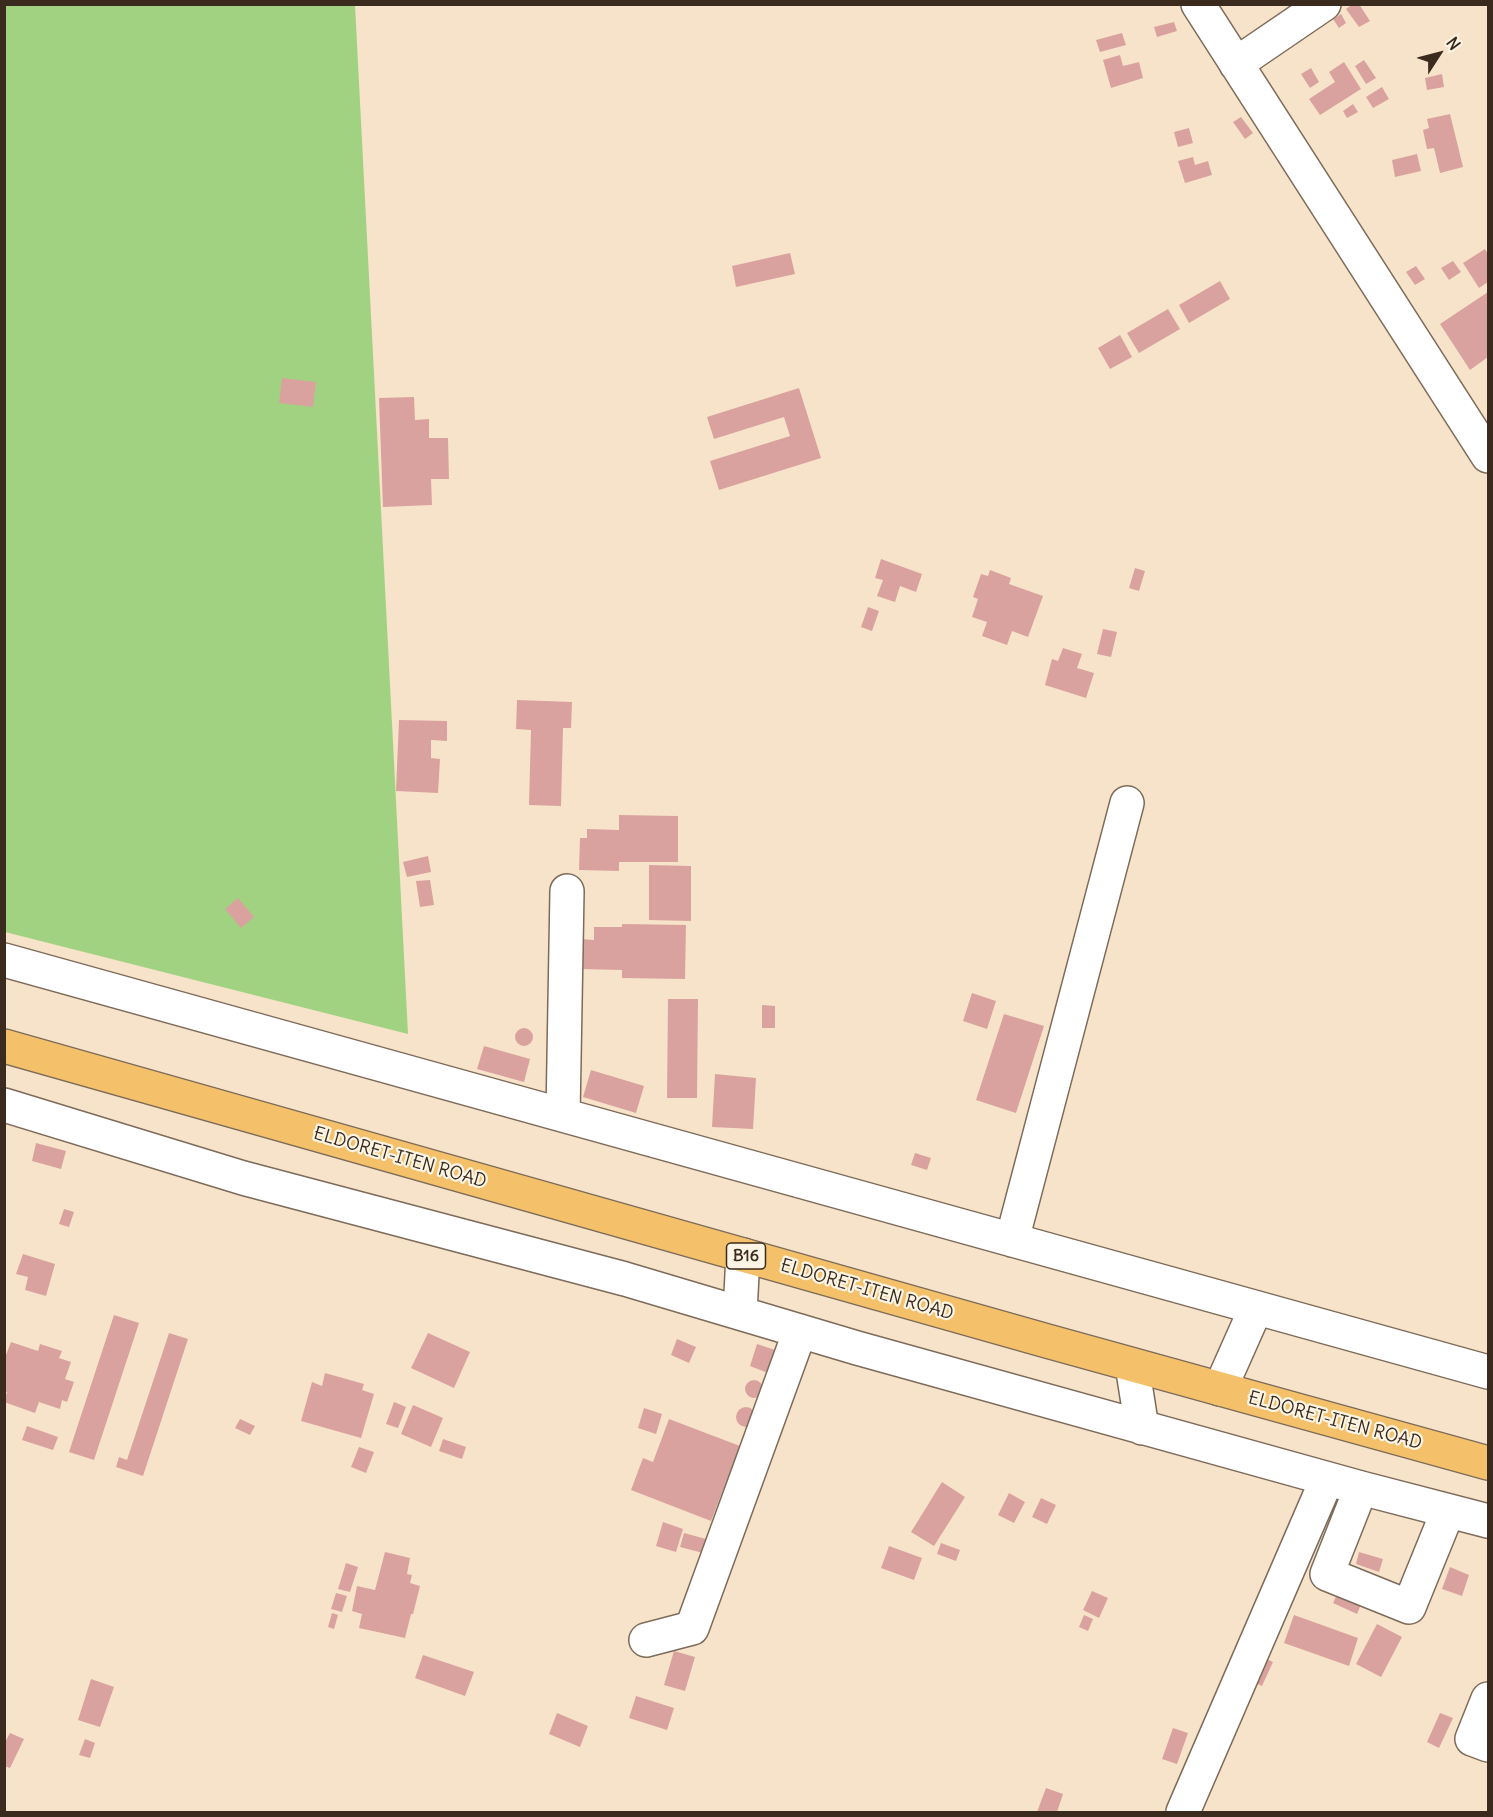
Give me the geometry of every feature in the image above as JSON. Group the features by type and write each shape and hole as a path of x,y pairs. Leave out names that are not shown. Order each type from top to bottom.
{"main road":[{"name":"ELDORET-ITEN ROAD","path":"4,1046 1132,1365 1488,1463"}],"street":[{"path":"1198,4 1488,456"},
{"path":"1236,64 1324,4"},
{"path":"1012,1240 1127,803"},
{"path":"563,1115 567,891"},
{"path":"4,960 1488,1372"},
{"path":"4,1105 243,1178 625,1279 1142,1428 1488,1521"},
{"path":"740,1313 742,1255"},
{"path":"1220,1389 1256,1308"},
{"path":"646,1640 692,1628 800,1331"},
{"path":"1132,1365 1142,1428"},
{"path":"1183,1812 1327,1479"},
{"path":"1361,1488 1327,1574 1409,1607 1448,1511"},
{"path":"1488,1699 1472,1739 1488,1745"}],"green space":[{"path":"4,5 355,5 408,1034 5,932"}],"building":[{"path":"1353,4 1359,4 1370,21 1359,27 1346,9"},
{"path":"1341,14 1346,23 1339,28 1333,19"},
{"path":"1174,22 1177,31 1157,37 1154,27"},
{"path":"1122,33 1126,45 1100,52 1096,40"},
{"path":"1120,55 1123,66 1139,62 1143,78 1111,88 1103,60"},
{"path":"1364,60 1376,78 1366,84 1355,66"},
{"path":"1344,62 1361,89 1320,115 1309,99 1335,82 1329,72"},
{"path":"1311,68 1319,82 1310,88 1301,74"},
{"path":"1442,74 1444,87 1427,90 1425,78"},
{"path":"1382,87 1389,99 1373,108 1366,97"},
{"path":"1353,104 1358,112 1347,118 1343,111"},
{"path":"1450,114 1463,167 1440,173 1434,148 1427,149 1423,130 1429,128 1427,119"},
{"path":"1241,117 1253,133 1245,139 1233,122"},
{"path":"1189,128 1193,143 1178,147 1174,132"},
{"path":"1417,154 1421,171 1395,177 1392,160"},
{"path":"1193,157 1195,165 1208,161 1212,175 1185,183 1178,161"},
{"path":"1485,249 1488,254 1488,282 1479,288 1463,263"},
{"path":"790,253 795,274 736,287 732,266"},
{"path":"1453,261 1461,272 1449,280 1441,268"},
{"path":"1416,266 1425,279 1415,285 1406,272"},
{"path":"1220,281 1230,299 1189,323 1179,305"},
{"path":"1488,292 1488,357 1470,370 1440,324"},
{"path":"1168,309 1180,329 1139,353 1127,333"},
{"path":"1120,335 1132,357 1110,369 1098,348"},
{"path":"282,378 316,382 313,407 279,403"},
{"path":"799,388 821,458 719,490 710,461 790,436 784,417 714,439 707,417"},
{"path":"414,397 415,420 429,419 429,438 448,438 449,479 431,479 432,505 383,507 379,398"},
{"path":"881,559 922,574 916,592 900,586 895,602 877,596 883,580 875,578"},
{"path":"1135,568 1145,571 1139,591 1129,588"},
{"path":"990,570 1011,578 1009,584 1043,596 1028,637 1012,631 1007,645 982,636 987,622 972,617 978,599 973,597 981,574 988,576"},
{"path":"868,607 879,611 872,631 861,627"},
{"path":"1103,629 1117,632 1111,657 1097,654"},
{"path":"1063,648 1082,654 1077,668 1094,673 1086,698 1045,685 1052,659 1058,661"},
{"path":"517,700 572,702 571,728 563,728 561,806 529,805 531,730 516,729"},
{"path":"399,720 447,721 447,741 431,740 431,758 440,759 438,793 396,791"},
{"path":"619,815 678,816 678,862 619,862 619,871 579,870 580,838 587,838 587,829 619,830"},
{"path":"428,856 431,872 407,877 403,862"},
{"path":"649,865 691,866 691,921 649,920"},
{"path":"430,880 434,905 420,907 416,881"},
{"path":"238,898 254,917 241,928 225,909"},
{"path":"622,924 686,925 685,979 622,978 622,970 580,969 580,939 594,940 594,927 622,927"},
{"path":"972,993 996,1001 987,1029 963,1021"},
{"path":"668,999 698,999 697,1098 667,1098"},
{"path":"762,1005 775,1006 775,1028 762,1028"},
{"path":"1004,1014 1044,1026 1016,1113 976,1100"},
{"path":"520,1028 528,1028 533,1033 531,1044 520,1046 515,1041 515,1033"},
{"path":"484,1046 530,1059 524,1082 477,1069"},
{"path":"591,1070 644,1086 636,1113 583,1097"},
{"path":"715,1074 756,1078 753,1129 712,1127"},
{"path":"36,1143 66,1151 61,1169 32,1161"},
{"path":"915,1153 931,1158 927,1170 911,1165"},
{"path":"64,1209 74,1212 69,1227 59,1224"},
{"path":"23,1254 55,1264 46,1296 25,1290 28,1277 16,1274"},
{"path":"114,1315 139,1323 94,1460 69,1452"},
{"path":"169,1333 188,1339 143,1476 116,1467 119,1457 127,1460"},
{"path":"428,1333 470,1352 454,1388 411,1368"},
{"path":"677,1339 696,1347 689,1363 671,1355"},
{"path":"11,1342 38,1351 40,1344 62,1351 59,1358 71,1362 65,1379 74,1382 67,1402 62,1400 60,1409 39,1402 35,1413 4,1402 7,1392 4,1391 4,1360"},
{"path":"757,1344 775,1350 768,1373 750,1366"},
{"path":"325,1373 364,1384 362,1390 374,1394 361,1438 301,1421 312,1382 322,1386"},
{"path":"754,1380 762,1385 763,1389 758,1397 754,1398 746,1393 745,1389 750,1381"},
{"path":"394,1402 406,1407 398,1428 386,1424"},
{"path":"413,1405 443,1418 431,1447 401,1434"},
{"path":"746,1407 753,1410 756,1417 753,1424 746,1427 739,1424 736,1417 739,1410"},
{"path":"644,1408 662,1414 656,1434 638,1428"},
{"path":"240,1419 255,1426 250,1435 235,1428"},
{"path":"669,1419 740,1446 711,1521 631,1490 643,1458 653,1462"},
{"path":"27,1426 58,1437 53,1450 22,1440"},
{"path":"443,1439 466,1447 462,1459 439,1451"},
{"path":"359,1447 374,1452 366,1473 351,1467"},
{"path":"942,1482 965,1497 934,1546 911,1532"},
{"path":"1009,1493 1025,1502 1014,1523 998,1515"},
{"path":"1041,1498 1056,1505 1047,1524 1032,1517"},
{"path":"663,1522 683,1529 676,1552 656,1546"},
{"path":"684,1533 706,1539 703,1553 680,1547"},
{"path":"941,1543 960,1550 956,1561 937,1554"},
{"path":"889,1546 922,1558 914,1580 881,1568"},
{"path":"385,1552 410,1558 407,1574 412,1575 410,1583 420,1586 405,1638 359,1628 362,1614 352,1611 357,1586 375,1590"},
{"path":"1359,1552 1383,1559 1379,1572 1356,1564"},
{"path":"346,1563 358,1567 350,1592 338,1589"},
{"path":"1450,1567 1469,1575 1462,1596 1442,1589"},
{"path":"1092,1591 1108,1598 1099,1618 1083,1610"},
{"path":"1338,1592 1362,1602 1357,1614 1333,1603"},
{"path":"336,1593 347,1596 342,1612 331,1609"},
{"path":"332,1613 338,1615 334,1629 328,1627"},
{"path":"1084,1615 1093,1619 1088,1631 1079,1627"},
{"path":"1294,1615 1358,1638 1349,1666 1284,1643"},
{"path":"1377,1624 1402,1637 1381,1677 1356,1664"},
{"path":"674,1651 695,1657 685,1691 664,1685"},
{"path":"423,1655 474,1672 465,1696 415,1678"},
{"path":"1258,1655 1273,1662 1262,1686 1247,1679"},
{"path":"91,1679 114,1687 100,1727 78,1720"},
{"path":"636,1696 674,1708 667,1730 629,1718"},
{"path":"557,1713 588,1726 580,1747 549,1734"},
{"path":"1440,1713 1453,1718 1439,1748 1427,1742"},
{"path":"1173,1728 1188,1733 1177,1764 1162,1759"},
{"path":"10,1733 24,1739 10,1768 4,1766 4,1744"},
{"path":"85,1739 95,1743 90,1758 79,1755"},
{"path":"1046,1788 1063,1794 1057,1812 1037,1812"}]}
